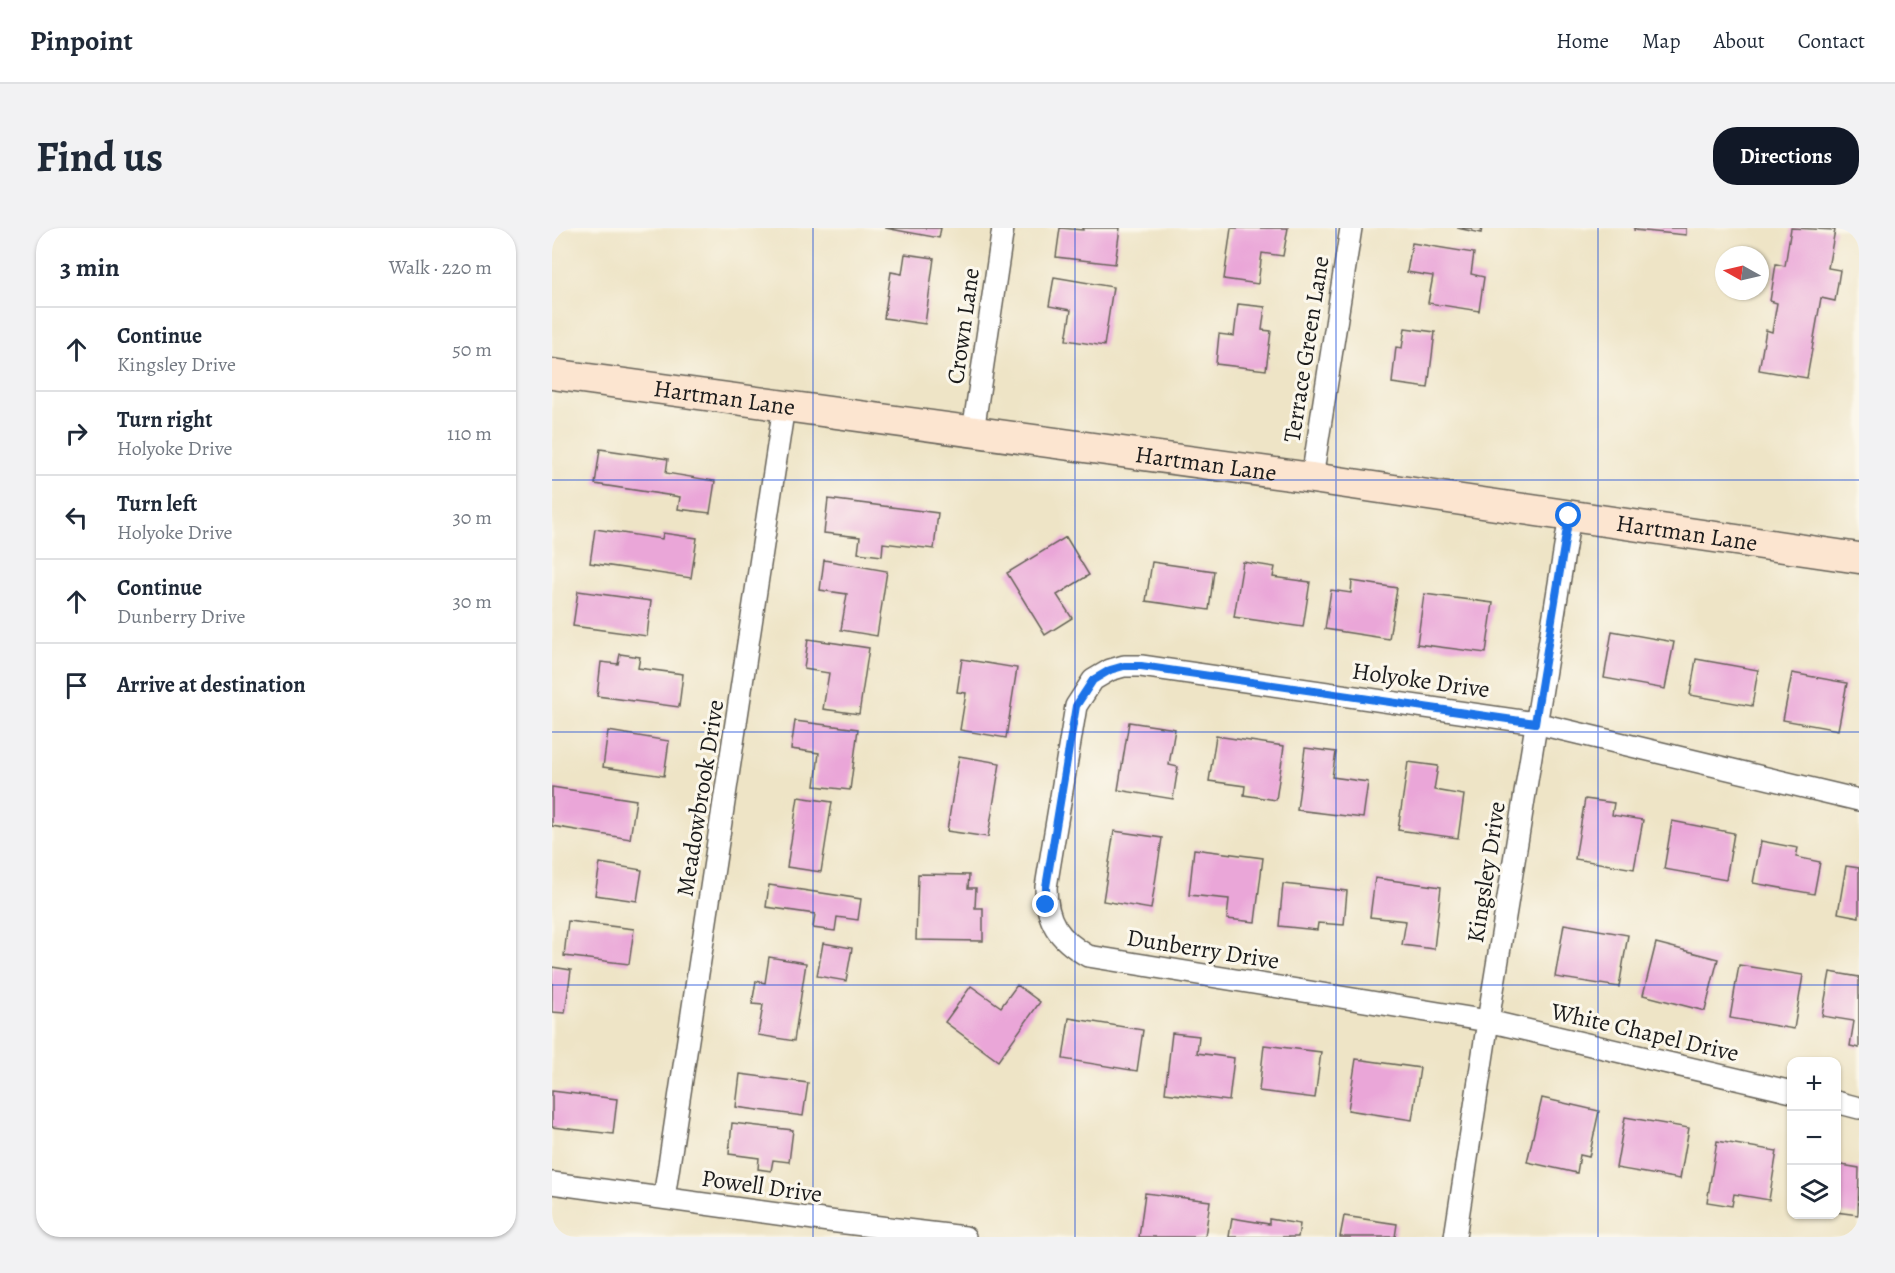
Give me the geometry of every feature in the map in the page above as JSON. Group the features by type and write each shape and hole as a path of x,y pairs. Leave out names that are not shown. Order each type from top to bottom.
{"street":[{"name":"Crown Lane","path":"973,432 1003,228"},
{"name":"Terrace Green Lane","path":"1312,478 1351,228"},
{"name":"Hartman Lane","path":"552,374 1312,478 1859,558"},
{"name":"Meadowbrook Drive","path":"664,1198 784,406"},
{"name":"Kingsley Drive","path":"1455,1237 1569,516"},
{"name":"Holyoke Drive","path":"1060,795 1076,706 1093,680 1110,670 1124,666 1141,666 1535,723 1859,800"},
{"name":"Dunberry Drive","path":"1060,795 1046,887 1046,905 1051,921 1062,937 1088,956 1488,1021"},
{"name":"White Chapel Drive","path":"1488,1021 1787,1091"},
{"path":"1841,1103 1859,1108"},
{"name":"Powell Drive","path":"552,1183 664,1198 828,1229 964,1237"}],"building":[{"path":"885,228 941,228 939,238"},
{"path":"1060,228 1083,230 1083,228 1120,228 1115,264 1056,257"},
{"path":"1231,228 1288,228 1283,256 1262,253 1258,284 1224,279"},
{"path":"1457,228 1482,228 1481,233"},
{"path":"1634,228 1686,228 1686,235 1634,230"},
{"path":"1791,228 1835,230 1828,268 1840,270 1835,301 1821,298 1807,378 1759,370 1766,330 1772,332 1777,303 1770,301 1776,264 1785,266"},
{"path":"1412,243 1474,253 1471,274 1484,277 1479,311 1428,303 1433,276 1407,272"},
{"path":"905,254 934,258 925,324 884,318 891,272 902,274"},
{"path":"1054,277 1113,287 1104,346 1066,340 1071,310 1049,306"},
{"path":"1238,304 1265,307 1262,330 1271,331 1266,370 1216,364 1219,334 1234,336"},
{"path":"1405,328 1435,332 1428,388 1392,383 1396,347 1402,348"},
{"path":"600,449 668,459 666,473 715,481 710,513 678,509 680,497 595,484"},
{"path":"828,499 938,513 934,549 883,543 882,556 858,553 860,537 824,533"},
{"path":"595,529 662,539 663,533 697,538 691,578 590,563"},
{"path":"1066,537 1089,575 1057,595 1072,618 1045,635 1007,573"},
{"path":"824,560 887,571 877,636 841,630 847,594 820,590"},
{"path":"1152,562 1214,571 1209,610 1146,601"},
{"path":"1243,562 1275,567 1273,577 1310,582 1303,627 1234,617"},
{"path":"1352,581 1397,588 1389,639 1325,629 1331,590 1351,593"},
{"path":"578,591 651,601 647,636 573,626"},
{"path":"1424,594 1493,603 1486,653 1417,644"},
{"path":"1612,631 1674,642 1665,689 1604,678"},
{"path":"808,639 869,648 859,714 823,709 829,673 804,669"},
{"path":"620,654 640,657 638,668 683,674 679,707 597,696 601,662 618,664"},
{"path":"962,659 1017,668 1006,738 960,730 966,693 957,692"},
{"path":"1696,659 1758,670 1752,706 1690,695"},
{"path":"1792,673 1847,683 1838,730 1783,720"},
{"path":"795,721 858,729 850,790 815,786 819,753 791,749"},
{"path":"1129,722 1175,729 1169,765 1178,767 1173,799 1118,790"},
{"path":"608,731 669,741 664,776 603,767"},
{"path":"1216,736 1284,746 1276,800 1244,795 1245,786 1209,781"},
{"path":"1305,748 1336,752 1332,777 1368,782 1363,818 1297,810"},
{"path":"959,756 1000,763 988,837 947,831"},
{"path":"1408,762 1438,766 1434,790 1464,795 1458,838 1398,830"},
{"path":"552,787 636,800 630,839 552,826"},
{"path":"798,797 832,802 821,872 787,867"},
{"path":"1585,799 1614,803 1612,815 1643,820 1634,869 1575,859"},
{"path":"1672,821 1734,833 1726,880 1664,869"},
{"path":"1114,831 1162,838 1151,909 1103,901"},
{"path":"1761,841 1798,848 1796,857 1820,862 1814,894 1753,883"},
{"path":"1194,849 1263,858 1255,922 1227,919 1229,899 1189,895"},
{"path":"600,863 642,870 637,901 595,895"},
{"path":"1846,866 1859,868 1859,917 1838,913"},
{"path":"918,874 969,875 968,888 976,888 975,908 983,908 983,941 916,940"},
{"path":"1375,878 1441,887 1434,949 1402,945 1406,921 1370,917"},
{"path":"1283,884 1347,891 1344,925 1318,923 1317,930 1279,926"},
{"path":"769,885 861,899 858,920 837,917 835,931 813,928 815,914 766,907"},
{"path":"568,921 634,929 629,964 564,956"},
{"path":"1564,924 1628,935 1619,987 1555,977"},
{"path":"823,943 852,948 846,981 817,976"},
{"path":"1656,943 1718,959 1705,1011 1643,995"},
{"path":"769,957 806,963 794,1041 758,1035 763,1005 752,1004 756,981 765,983"},
{"path":"1739,965 1803,975 1794,1029 1730,1018"},
{"path":"552,967 571,970 565,1013 552,1012"},
{"path":"1830,972 1859,977 1859,1048 1850,1046 1854,1021 1822,1016"},
{"path":"1017,985 1040,1002 998,1061 945,1022 971,986 1001,1007"},
{"path":"1069,1018 1143,1030 1137,1071 1063,1059"},
{"path":"1172,1033 1199,1036 1197,1053 1234,1058 1229,1101 1165,1093"},
{"path":"1264,1045 1321,1052 1315,1098 1259,1091"},
{"path":"1356,1059 1420,1068 1412,1120 1348,1110"},
{"path":"740,1074 808,1083 803,1116 736,1107"},
{"path":"552,1091 617,1099 613,1134 552,1127"},
{"path":"1542,1098 1599,1111 1589,1157 1580,1155 1577,1173 1527,1162"},
{"path":"1625,1117 1689,1128 1680,1179 1616,1168"},
{"path":"732,1123 793,1130 789,1162 773,1160 771,1171 758,1169 759,1158 729,1154"},
{"path":"1717,1141 1777,1151 1769,1200 1734,1194 1732,1206 1707,1202"},
{"path":"1841,1165 1859,1168 1858,1215 1841,1213"},
{"path":"1145,1193 1210,1201 1205,1237 1139,1237"},
{"path":"1344,1216 1397,1224 1395,1237 1340,1237"},
{"path":"1232,1218 1269,1224 1269,1219 1300,1224 1298,1237 1229,1237"}],"route":[{"path":"1046,905 1046,887 1076,706 1093,680 1110,670 1124,666 1141,666 1535,723 1569,516"}]}
